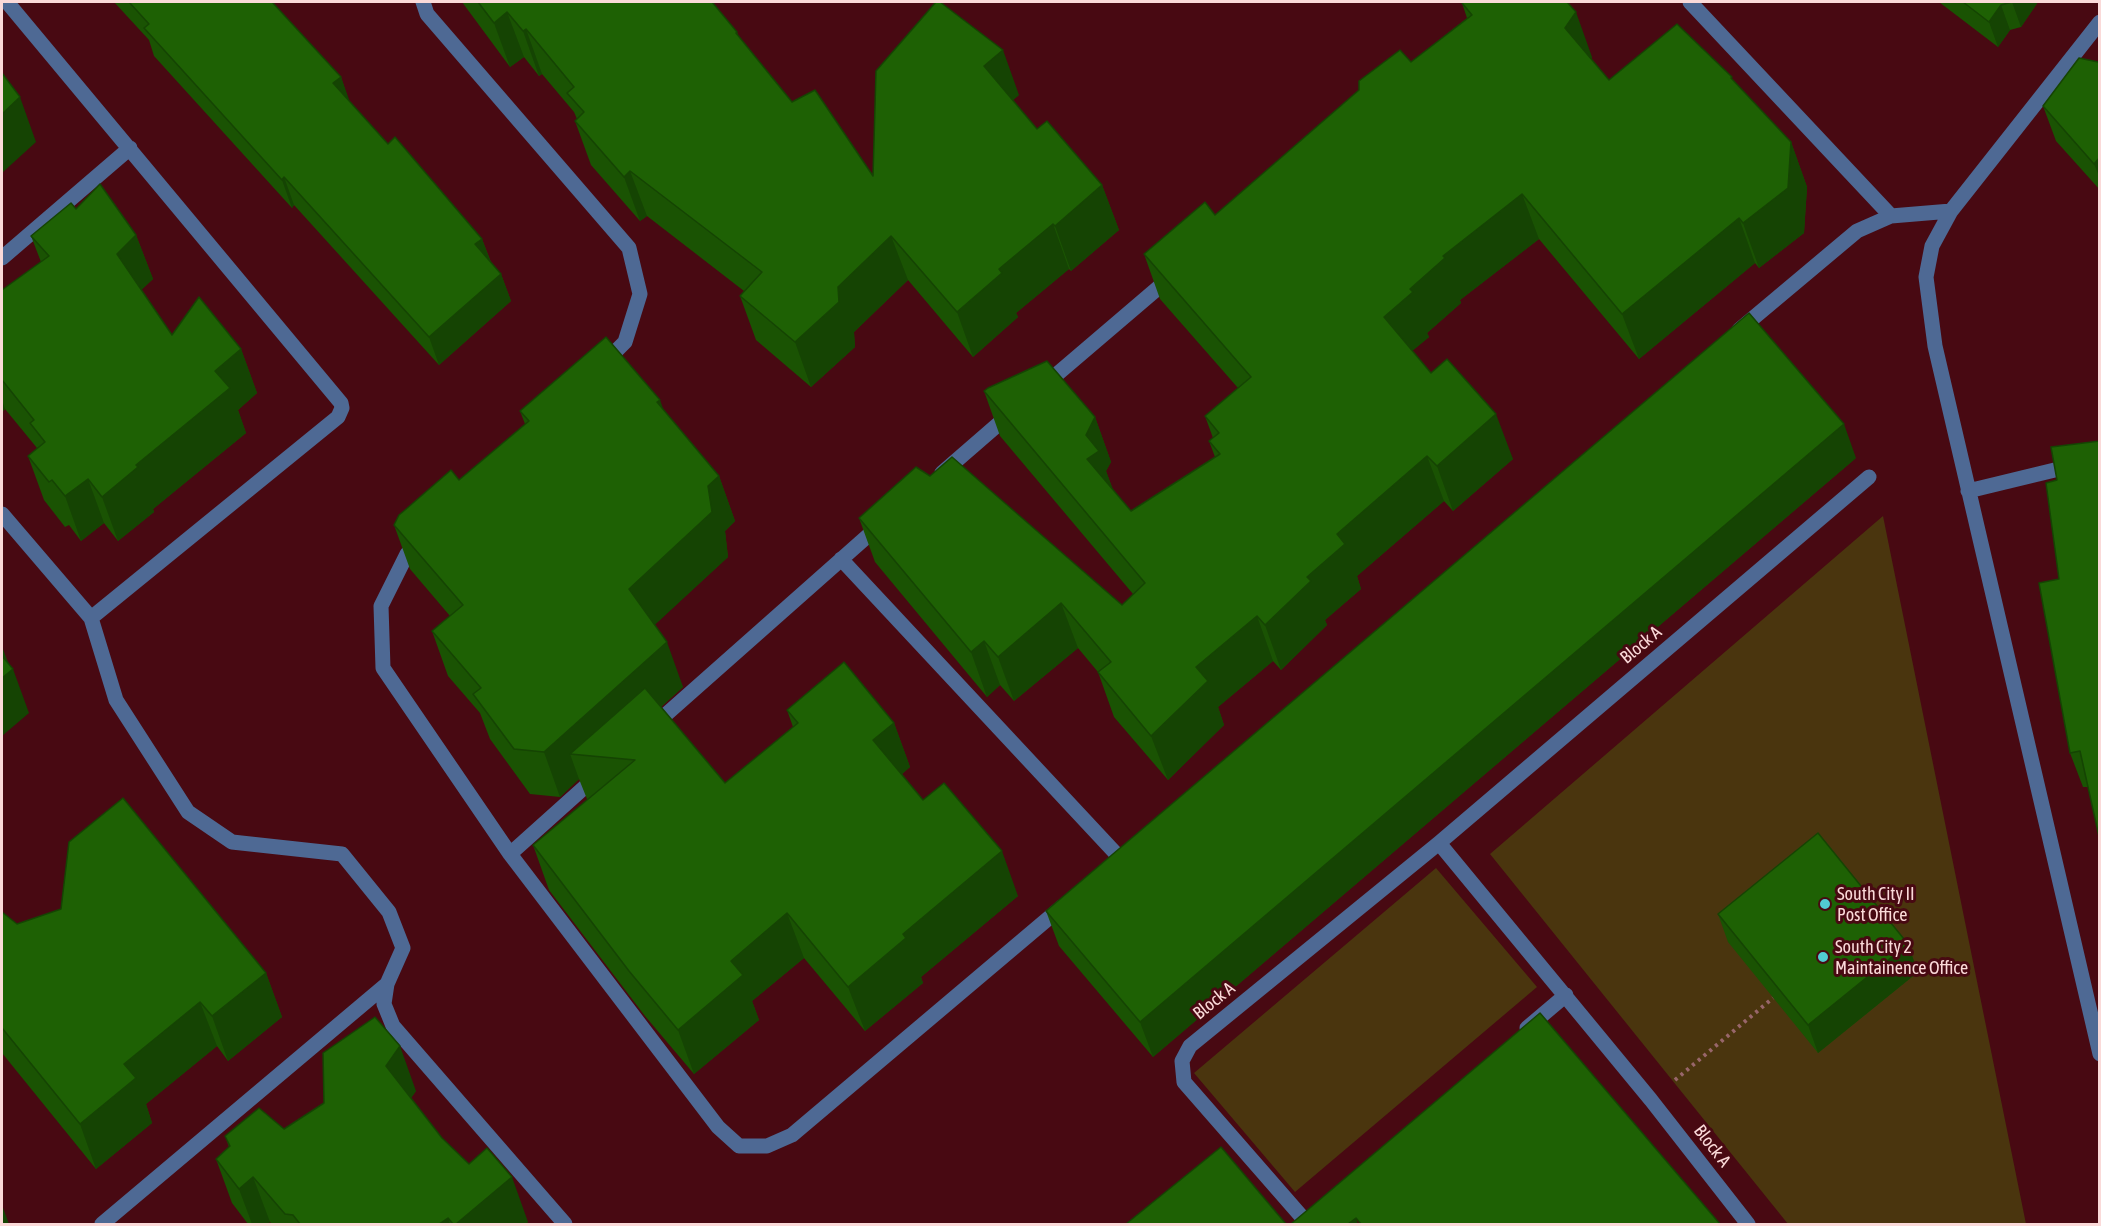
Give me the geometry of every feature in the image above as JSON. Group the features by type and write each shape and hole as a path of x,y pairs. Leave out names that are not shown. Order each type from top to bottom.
{"street":[{"path":"7,2 341,403 342,408 338,417 91,618"},
{"path":"423,2 427,14 629,248 640,294 625,342 592,374"},
{"path":"1690,2 1891,216"},
{"path":"2100,22 1951,211 1932,246 1926,277 1935,346 2100,1054"},
{"path":"2,258 130,148"},
{"path":"1730,338 1857,231 1891,216 1951,211"},
{"path":"931,482 1185,265"},
{"path":"1968,490 2100,459"},
{"name":"Block A","path":"1308,1217 1184,1082 1182,1061 1190,1046 1439,843 1869,477"},
{"path":"644,734 895,513"},
{"path":"2,514 91,618 116,700 188,812 232,842 342,854 389,912 403,948 387,984 384,1004 393,1026 565,1224"},
{"path":"432,530 407,554 381,606 383,668 510,854 718,1127 739,1146 767,1146 792,1135 1075,896"},
{"path":"841,559 1120,858"},
{"path":"510,854 608,766"},
{"name":"Block A","path":"1439,843 1566,995 1748,1224"},
{"path":"102,1224 387,984"},
{"path":"1511,1041 1566,995"}],"path":[{"path":"1651,1100 1773,998"}],"shaded area":[{"path":"1883,516 2026,1224 1788,1224 1490,854"},
{"path":"1436,868 1537,987 1295,1192 1194,1073"}],"building":[{"path":"129,2 272,2 341,77 333,83 388,144 395,137 482,239 475,244 501,274 429,337 284,177 282,180 144,28 149,24"},
{"path":"478,2 712,2 792,102 815,90 873,176 876,71 936,2 940,2 1003,50 984,66 1037,129 1047,121 1102,185 1055,226 1053,224 999,269 1002,273 957,312 891,236 838,287 839,302 795,342 740,296 762,272 630,171 624,177 575,121 584,112 567,93 574,87 526,29 523,31 507,12 494,23"},
{"path":"1567,2 1576,12 1565,28 1609,80 1677,24 1732,77 1791,142 1788,188 1743,223 1739,218 1622,314 1522,194 1443,256 1445,258 1410,289 1413,292 1384,317 1431,373 1447,359 1496,414 1437,466 1427,456 1337,534 1345,544 1307,577 1311,581 1265,625 1257,616 1196,667 1208,681 1151,736 1098,672 1111,662 1061,603 998,657 984,641 971,652 859,518 916,467 930,476 952,457 1122,605 1145,583 984,391 1047,361 1095,417 1086,435 1099,451 1087,459 1131,511 1220,454 1209,441 1219,433 1205,416 1251,377 1144,254 1205,202 1215,215 1359,90 1359,81 1400,50 1411,62 1472,15 1462,3"},
{"path":"1963,2 2012,2 2001,5 1989,22"},
{"path":"2079,58 2100,61 2100,157 2094,164 2043,106"},
{"path":"2,73 20,97 2,114"},
{"path":"100,184 136,235 117,254 172,335 199,297 241,349 215,371 230,388 136,465 138,467 102,497 88,479 65,496 52,480 49,482 28,456 45,442 30,423 34,420 2,380 2,290 49,256 31,236 71,203 76,209"},
{"path":"1749,313 1844,424 1140,1022 1046,911"},
{"path":"606,337 660,400 657,402 719,476 708,486 712,512 629,589 667,642 544,752 514,749 473,694 481,688 432,631 463,605 394,525 399,515 451,470 459,480 529,421 520,411"},
{"path":"2100,441 2100,841 2080,751 2070,753 2039,583 2059,579 2046,483 2057,480 2051,447"},
{"path":"2,656 13,669 2,678"},
{"path":"844,662 894,723 873,740 923,800 944,783 1002,851 903,934 906,938 848,987 787,913 731,961 743,975 678,1030 629,971 533,845 635,760 570,754 645,688 725,783 798,723 787,710"},
{"path":"123,798 266,973 212,1016 200,1002 124,1064 136,1078 80,1124 2,1028 2,912 17,924 61,909 69,842"},
{"name":"South City 2 Maintainence Office","path":"1818,833 1908,944 1808,1025 1718,914"},
{"path":"1540,1013 1720,1224 1361,1224 1356,1218 1348,1224 1291,1224"},
{"path":"375,1017 400,1046 386,1066 442,1138 469,1164 487,1148 512,1177 456,1224 448,1218 439,1224 300,1224 293,1215 285,1214 253,1177 239,1189 216,1159 230,1146 225,1136 259,1108 284,1129 324,1103 323,1053"},
{"path":"1221,1147 1286,1224 1126,1224"}],"place":[{"name":"South City II Post Office","path":"1825,904"},
{"name":"South City 2 Maintainence Office","path":"1823,957"}]}
